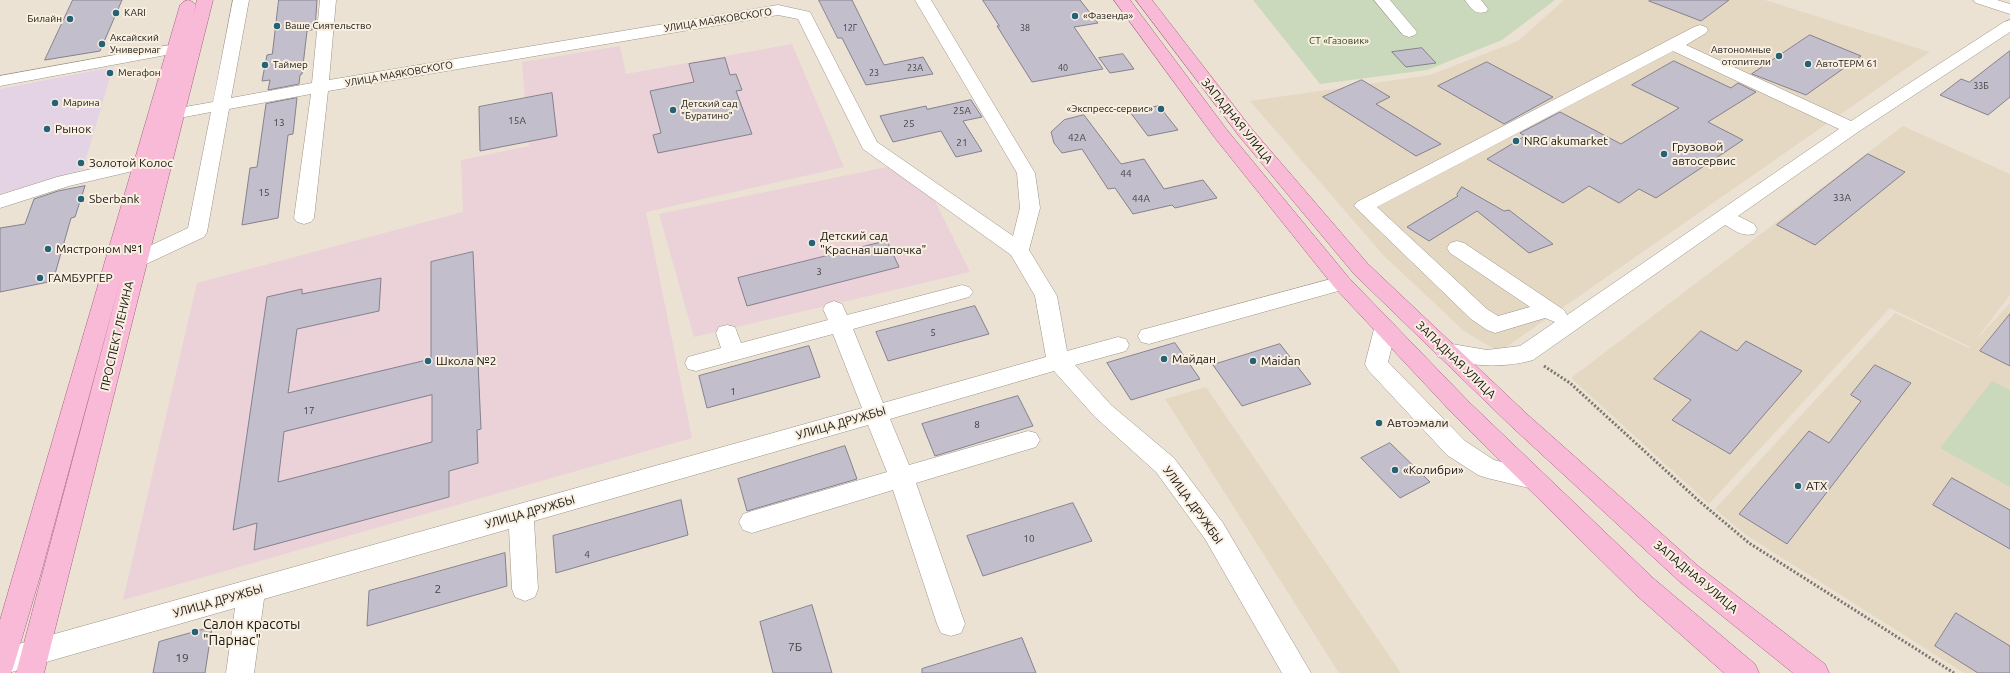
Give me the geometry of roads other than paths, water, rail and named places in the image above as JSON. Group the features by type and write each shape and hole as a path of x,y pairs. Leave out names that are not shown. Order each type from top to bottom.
{"main road":[{"name":"ПРОСПЕКТ ЛЕНИНА","path":"33,663 110,369 135,261 174,114 190,0"},
{"name":"ПРОСПЕКТ ЛЕНИНА","path":"0,663 28,573 143,164 183,47 205,0"},
{"name":"ЗАПАДНАЯ УЛИЦА","path":"1122,0 1221,134 1342,283 1461,408 1533,479 1644,586 1745,673"},
{"name":"ЗАПАДНАЯ УЛИЦА","path":"1144,0 1244,132 1361,269 1520,421 1689,574 1815,673"}],"street":[{"path":"135,261 196,232 222,105 241,0"},
{"path":"304,218 320,87 328,0"},
{"path":"923,0 1026,173 1030,208 1019,250 1046,296 1058,361"},
{"path":"1382,0 1409,32"},
{"path":"1982,0 2010,9"},
{"name":"УЛИЦА МАЯКОВСКОГО","path":"174,114 320,87 778,10 804,15 868,145 1019,250"},
{"path":"1446,350 1487,358 1525,354 1852,128 2010,25"},
{"path":"1547,310 1495,324 1479,314 1364,206 1700,30"},
{"path":"1673,45 1852,128"},
{"path":"0,80 183,47"},
{"path":"0,202 64,181 143,164"},
{"path":"1724,217 1747,229"},
{"path":"1457,248 1568,324"},
{"path":"1149,336 1342,283"},
{"path":"696,363 734,354 837,317 962,292"},
{"path":"837,317 901,476 951,624"},
{"path":"1385,328 1376,364 1456,448 1487,468 1533,479"},
{"path":"727,333 734,354"},
{"name":"УЛИЦА ДРУЖБЫ","path":"0,663 33,663 252,592 1118,345"},
{"name":"УЛИЦА ДРУЖБЫ","path":"1058,361 1103,411 1165,465 1214,531 1297,673"},
{"path":"752,522 901,476 1028,440"},
{"path":"521,515 526,589"},
{"path":"240,673 252,592"}],"place":[{"name":"KARI","path":"116,13"},
{"name":"«Фазенда»","path":"1075,16"},
{"name":"Билайн","path":"70,19"},
{"name":"Ваше Сиятельство","path":"277,26"},
{"name":"Аксайский Универмаг","path":"102,44"},
{"name":"Автономные отопители","path":"1779,56"},
{"name":"АвтоТЕРМ 61","path":"1808,64"},
{"name":"Таймер","path":"265,65"},
{"name":"Мегафон","path":"110,73"},
{"name":"Марина","path":"55,103"},
{"name":"«Экспресс-сервис»","path":"1161,109"},
{"name":"Детский сад \"Буратино\"","path":"673,110"},
{"name":"Рынок","path":"47,129"},
{"name":"NRG akumarket","path":"1516,141"},
{"name":"Грузовой автосервис","path":"1664,154"},
{"name":"Золотой Колос","path":"81,163"},
{"name":"Sberbank","path":"81,199"},
{"name":"Детский сад \"Красная шапочка\"","path":"812,243"},
{"name":"Мястроном №1","path":"48,249"},
{"name":"ГАМБУРГЕР","path":"40,278"},
{"name":"Майдан","path":"1164,359"},
{"name":"Школа №2","path":"428,361"},
{"name":"Maidan","path":"1253,361"},
{"name":"Автоэмали","path":"1379,423"},
{"name":"«Колибри»","path":"1395,470"},
{"name":"АТХ","path":"1798,486"},
{"name":"Салон красоты \"Парнас\"","path":"195,632"}],"park label":[{"name":"СТ «Газовик»","path":"1339,41"}]}
